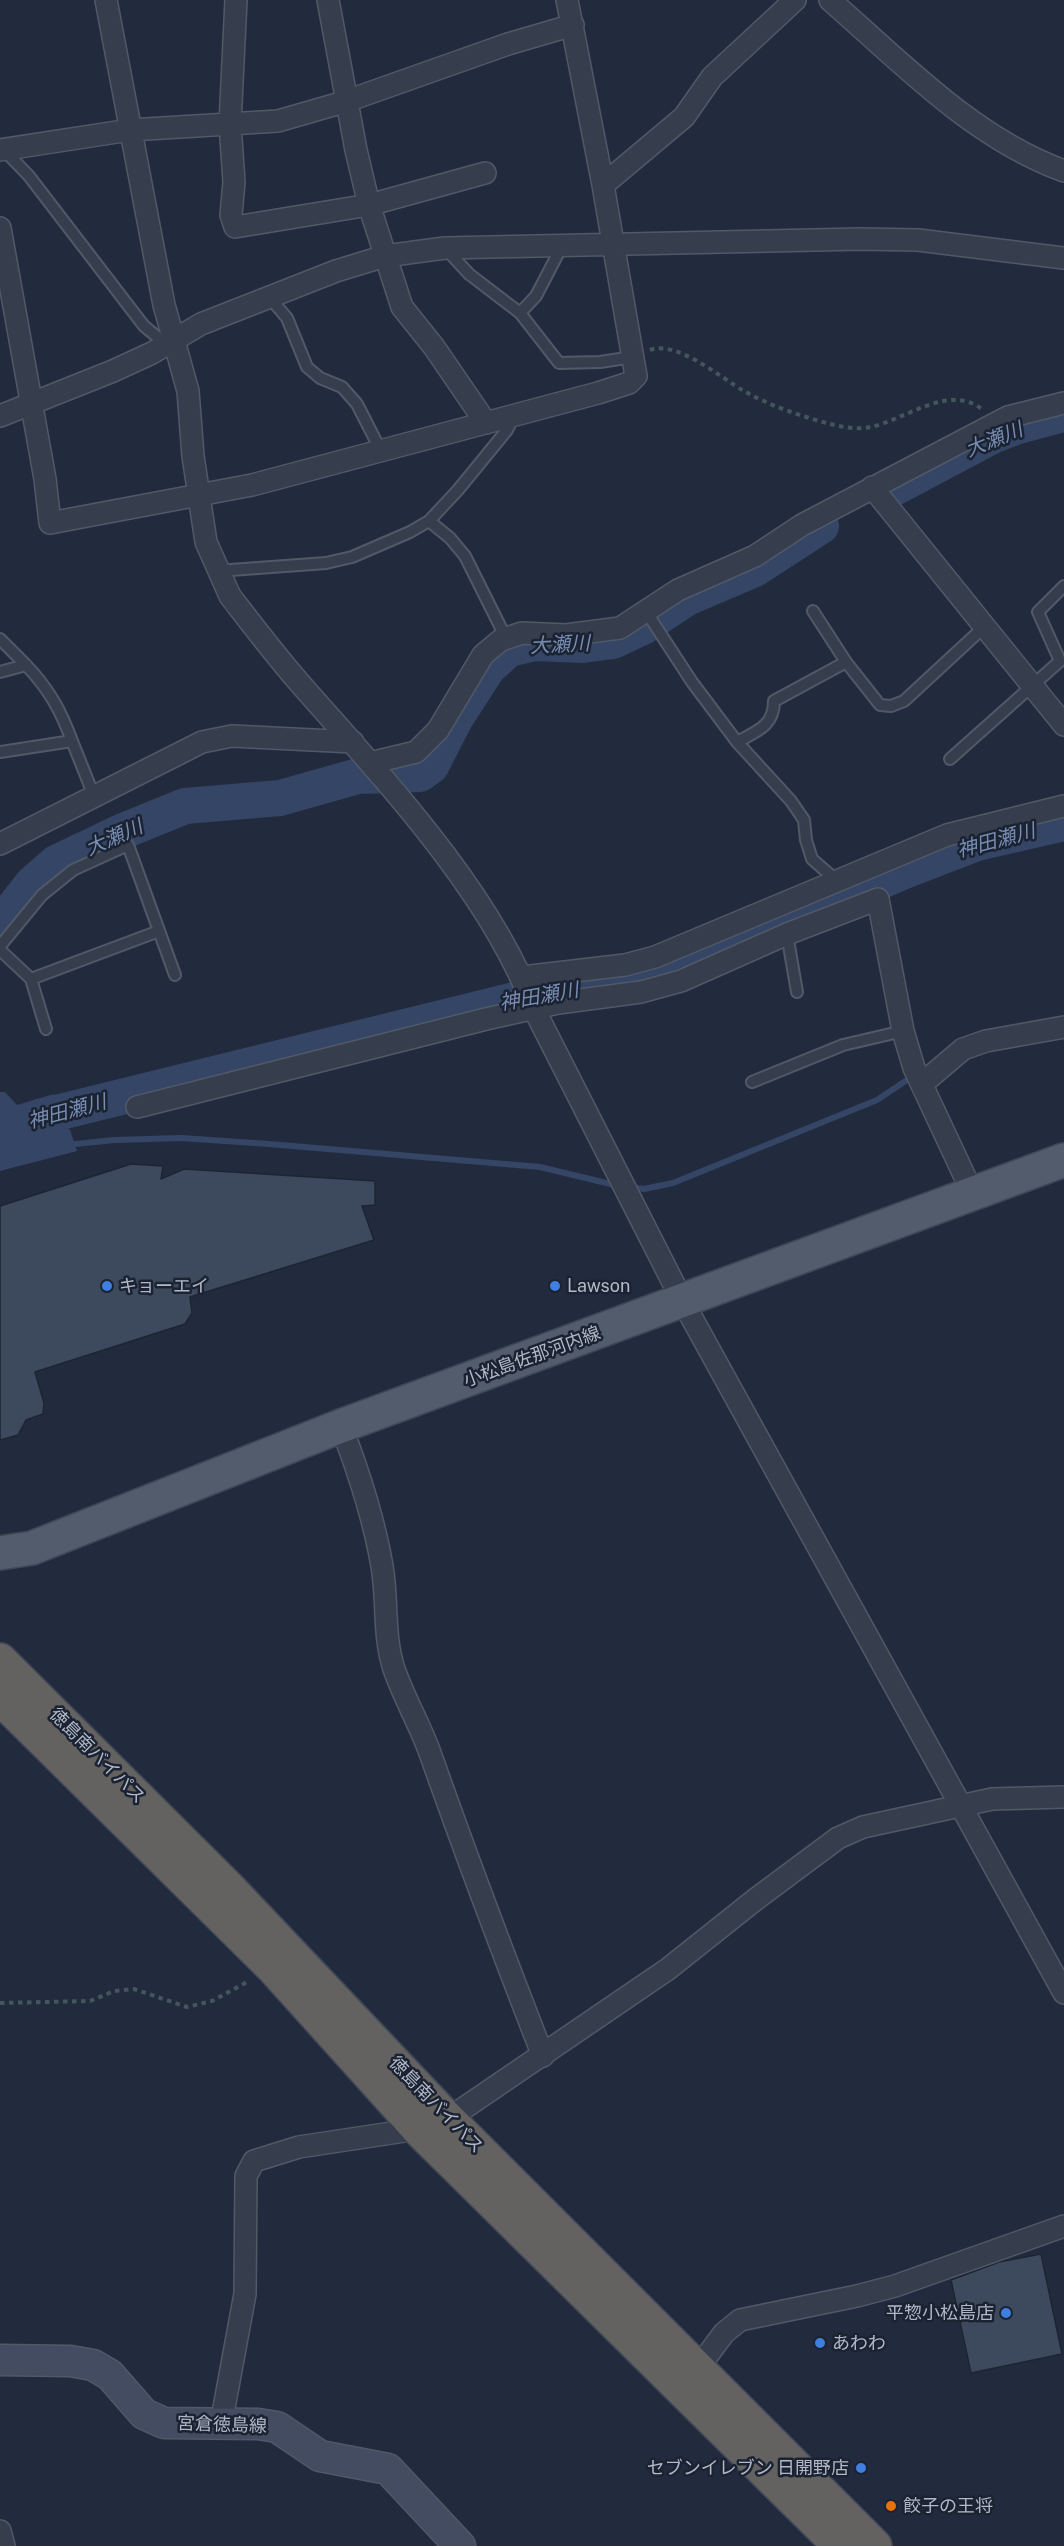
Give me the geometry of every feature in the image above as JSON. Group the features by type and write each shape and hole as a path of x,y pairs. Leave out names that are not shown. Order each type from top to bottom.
{"highway":[{"name":"徳島南バイパス","path":"0,1660 230,1889 433,2124 840,2546"},
{"name":"徳島南バイパス","path":"0,1698 433,2124 698,2368 875,2546"}],"main road":[{"name":"小松島佐那河内線","path":"0,1553 32,1548 341,1426 1064,1160"},
{"name":"宮倉徳島線","path":"0,2360 70,2361 93,2364 110,2375 144,2414 164,2423 277,2427 320,2456 388,2469 460,2546"}],"street":[{"path":"106,0 171,342 188,391 193,456 206,542 217,572 230,596 303,687 353,742 466,887 528,993 683,1302 1064,1993"},
{"path":"236,0 230,124 234,182 231,215 235,227 369,205 485,172"},
{"path":"328,0 344,102 369,205 402,307 434,346 486,423"},
{"path":"0,228 32,402 50,524 252,485 514,416 629,383 636,376 633,357 614,244 567,0"},
{"path":"603,186 684,117 712,77 795,0"},
{"path":"830,0 949,104 1011,148 1064,171"},
{"path":"2,150 130,130 278,121 344,102 508,44 573,25"},
{"path":"0,416 113,371 201,324 336,271 385,256 446,248 860,238 918,240 1064,258"},
{"path":"376,771 416,752 438,729 483,655 506,638 522,633 566,635 597,633 652,619 678,590 755,556 802,525 876,493 997,422 1008,417 1064,403"},
{"path":"876,493 1030,686 1064,725"},
{"path":"0,844 202,742 232,736 353,742"},
{"path":"137,1107 486,1019 528,993 655,957 696,942 836,880 947,835 1064,806"},
{"path":"528,993 558,1002 641,992 681,981 787,934 878,899 903,1031 919,1077 973,1194"},
{"path":"919,1077 963,1048 986,1041 1064,1027"},
{"path":"341,1426 354,1461 382,1564 387,1640 394,1669 430,1752 448,1809 491,1914 543,2056"},
{"path":"221,2424 245,2294 246,2176 254,2161 299,2146 433,2124 543,2056 668,1969 838,1838 863,1827 992,1799 1064,1797"},
{"path":"698,2368 724,2333 740,2320 895,2286 1064,2226"},
{"path":"0,2531 4,2546"}],"lane":[{"path":"2,150 29,176 119,297 144,326 171,342"},
{"path":"520,313 536,296 562,246"},
{"path":"446,248 451,258 469,274 520,313 559,363 600,362 633,357"},
{"path":"270,298 287,318 307,367 320,378 342,387 357,405 381,451"},
{"path":"217,572 326,563 352,556 429,521 486,456 514,416"},
{"path":"429,521 450,538 465,556 506,638"},
{"path":"950,759 1030,686 1062,663 1038,612 1064,586"},
{"path":"813,610 846,662 880,705 891,706 904,701 984,627"},
{"path":"652,619 692,682 737,742 791,801 804,820 806,840 812,859 836,880"},
{"path":"0,639 46,686 61,709 94,796"},
{"path":"737,742 767,726 774,714 774,701 846,662"},
{"path":"0,672 26,665"},
{"path":"0,752 72,741"},
{"path":"46,1029 31,979 0,948 42,896 73,870 128,845 175,975"},
{"path":"31,979 159,931"},
{"path":"787,934 797,992"},
{"path":"752,1082 843,1045 903,1031"}],"path":[{"path":"633,357 657,348 667,348 715,371 744,392 801,416 842,427 869,428 900,418 934,402 960,401 978,406 997,422"},
{"path":"0,2003 90,2001 114,1991 135,1989 187,2007 212,2001 273,1968"}],"water":[{"path":"0,1092 5,1092 17,1105 54,1094 59,1108 60,1123 70,1130 77,1151 0,1171"}],"building":[{"path":"131,1164 163,1166 161,1179 184,1169 375,1181 375,1205 362,1206 374,1240 190,1297 192,1313 185,1324 35,1372 44,1403 43,1414 26,1420 18,1435 0,1440 0,1206"},
{"name":"平惣小松島店","path":"1041,2254 1062,2354 971,2373 951,2280 999,2262"}],"waterway":[{"name":"大瀬川","path":"894,488 992,436 1018,426 1064,414"},
{"name":"大瀬川","path":"0,925 32,884 56,863 121,832 185,806 280,798 358,776 420,774 431,766 455,719 488,668 509,649 535,643 583,645 613,641 643,627 687,598 755,569 821,526"},
{"name":"神田瀬川","path":"0,1132 40,1117 543,993 628,983 703,959 902,872 977,843 1064,823"},
{"path":"629,1187 644,1189 673,1183 877,1100 913,1076"},
{"path":"66,1145 114,1140 181,1138 269,1144 540,1167 619,1186"}],"place":[{"name":"キョーエイ","path":"107,1286"},
{"name":"Lawson","path":"555,1286"},
{"name":"平惣小松島店","path":"1006,2313"},
{"name":"あわわ","path":"820,2343"},
{"name":"セブンイレブン 日開野店","path":"861,2468"},
{"name":"餃子の王将","path":"891,2506"}]}
